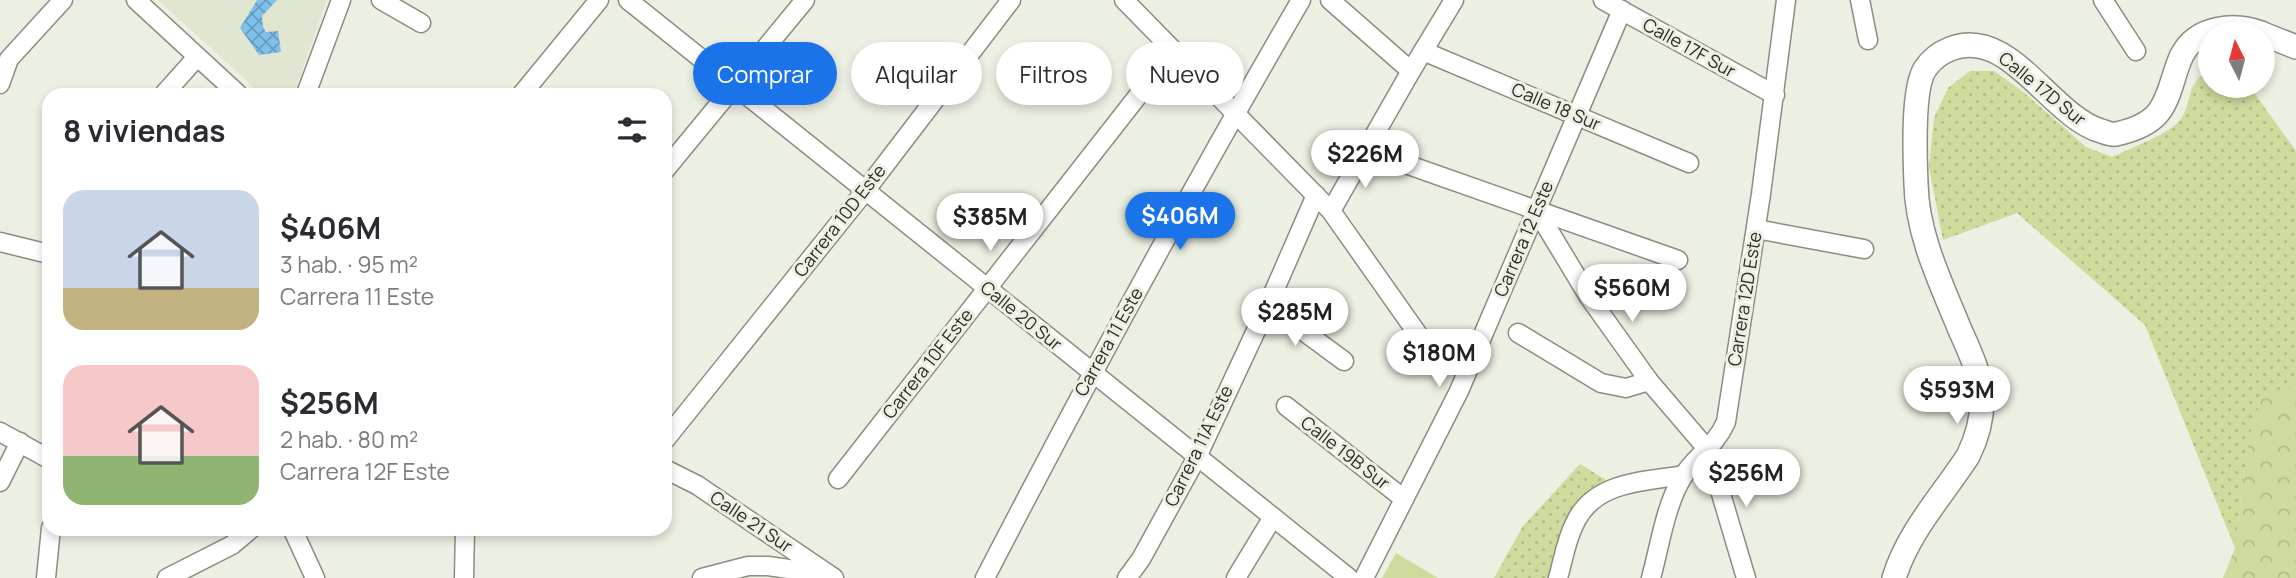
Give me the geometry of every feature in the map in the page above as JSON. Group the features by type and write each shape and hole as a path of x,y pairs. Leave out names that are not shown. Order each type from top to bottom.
{"main road":[{"name":"Calle 17D Sur","path":"1894,578 1904,549 1968,456 1981,416 1978,373 1931,258 1916,195 1915,149 1919,88 1925,69 1938,55 1955,47 1975,45 1993,50 2016,66 2077,120 2090,128 2114,135 2141,125 2157,114 2164,103 2182,54 2198,39"},
{"name":"Calle 17D Sur","path":"2275,39 2296,47"}],"street":[{"path":"0,85 9,58 64,0"},
{"path":"136,0 231,88"},
{"path":"308,88 341,0"},
{"path":"381,0 421,23"},
{"path":"527,88 599,0"},
{"name":"Calle 20 Sur","path":"628,0 693,52"},
{"path":"771,42 805,0"},
{"name":"Carrera 10D Este","path":"672,431 865,191 1011,0"},
{"path":"1124,0 1164,42"},
{"name":"Carrera 11 Este","path":"985,578 1092,373 1235,113 1301,0"},
{"path":"1330,0 1411,71"},
{"path":"1331,211 1454,0"},
{"name":"Calle 17F Sur","path":"1603,0 1775,95"},
{"name":"Carrera 12D Este","path":"1651,578 1674,493 1684,475 1719,438 1726,422 1756,229 1786,0"},
{"path":"1860,0 1868,40"},
{"path":"2103,0 2136,51"},
{"name":"Carrera 12 Este","path":"1364,578 1459,391 1622,10"},
{"name":"Calle 18 Sur","path":"1423,51 1689,163"},
{"path":"169,88 197,57"},
{"path":"672,162 719,105"},
{"name":"Calle 20 Sur","path":"759,105 1349,578"},
{"name":"Carrera 10F Este","path":"838,479 1131,105"},
{"path":"1227,105 1331,211 1441,367"},
{"path":"1366,150 1678,260"},
{"name":"Carrera 11A Este","path":"1127,578 1197,457 1268,305 1315,195"},
{"path":"1537,211 1590,297 1649,381 1708,450 1746,578"},
{"path":"1756,229 1864,249"},
{"path":"0,242 42,252"},
{"path":"1268,305 1345,361"},
{"path":"1518,333 1601,383 1626,388 1649,381"},
{"name":"Calle 19B Sur","path":"1286,406 1404,499"},
{"path":"0,432 42,452"},
{"path":"0,482 20,442"},
{"name":"Calle 21 Sur","path":"672,472 697,485 832,576"},
{"path":"1558,578 1575,523 1597,497 1616,486 1684,475"},
{"path":"1236,578 1273,517"},
{"path":"46,578 50,536"},
{"path":"167,578 232,545 243,536"},
{"path":"296,536 315,578"},
{"path":"464,578 465,536"},
{"path":"702,578 748,566 768,566 832,576"}],"shaded area":[{"path":"158,0 327,0 296,88 254,88"}],"green space":[{"path":"1970,71 1994,71 2022,91 2086,147 2112,157 2160,135 2176,124 2185,111 2198,79 2198,98 2258,98 2296,151 2296,387 2263,393 2248,442 2235,548 2145,325 2017,213 1943,240 1929,167 1934,118 1948,88"},
{"path":"2296,387 2296,578 2223,578 2235,548 2248,442 2263,392"},
{"path":"1580,464 1616,486 1596,497 1558,578 1494,578 1523,526"},
{"path":"1396,553 1438,578 1382,578"}],"building":[{"path":"257,0 277,0 262,16 266,32 278,31 281,52 259,55 240,28"}]}
